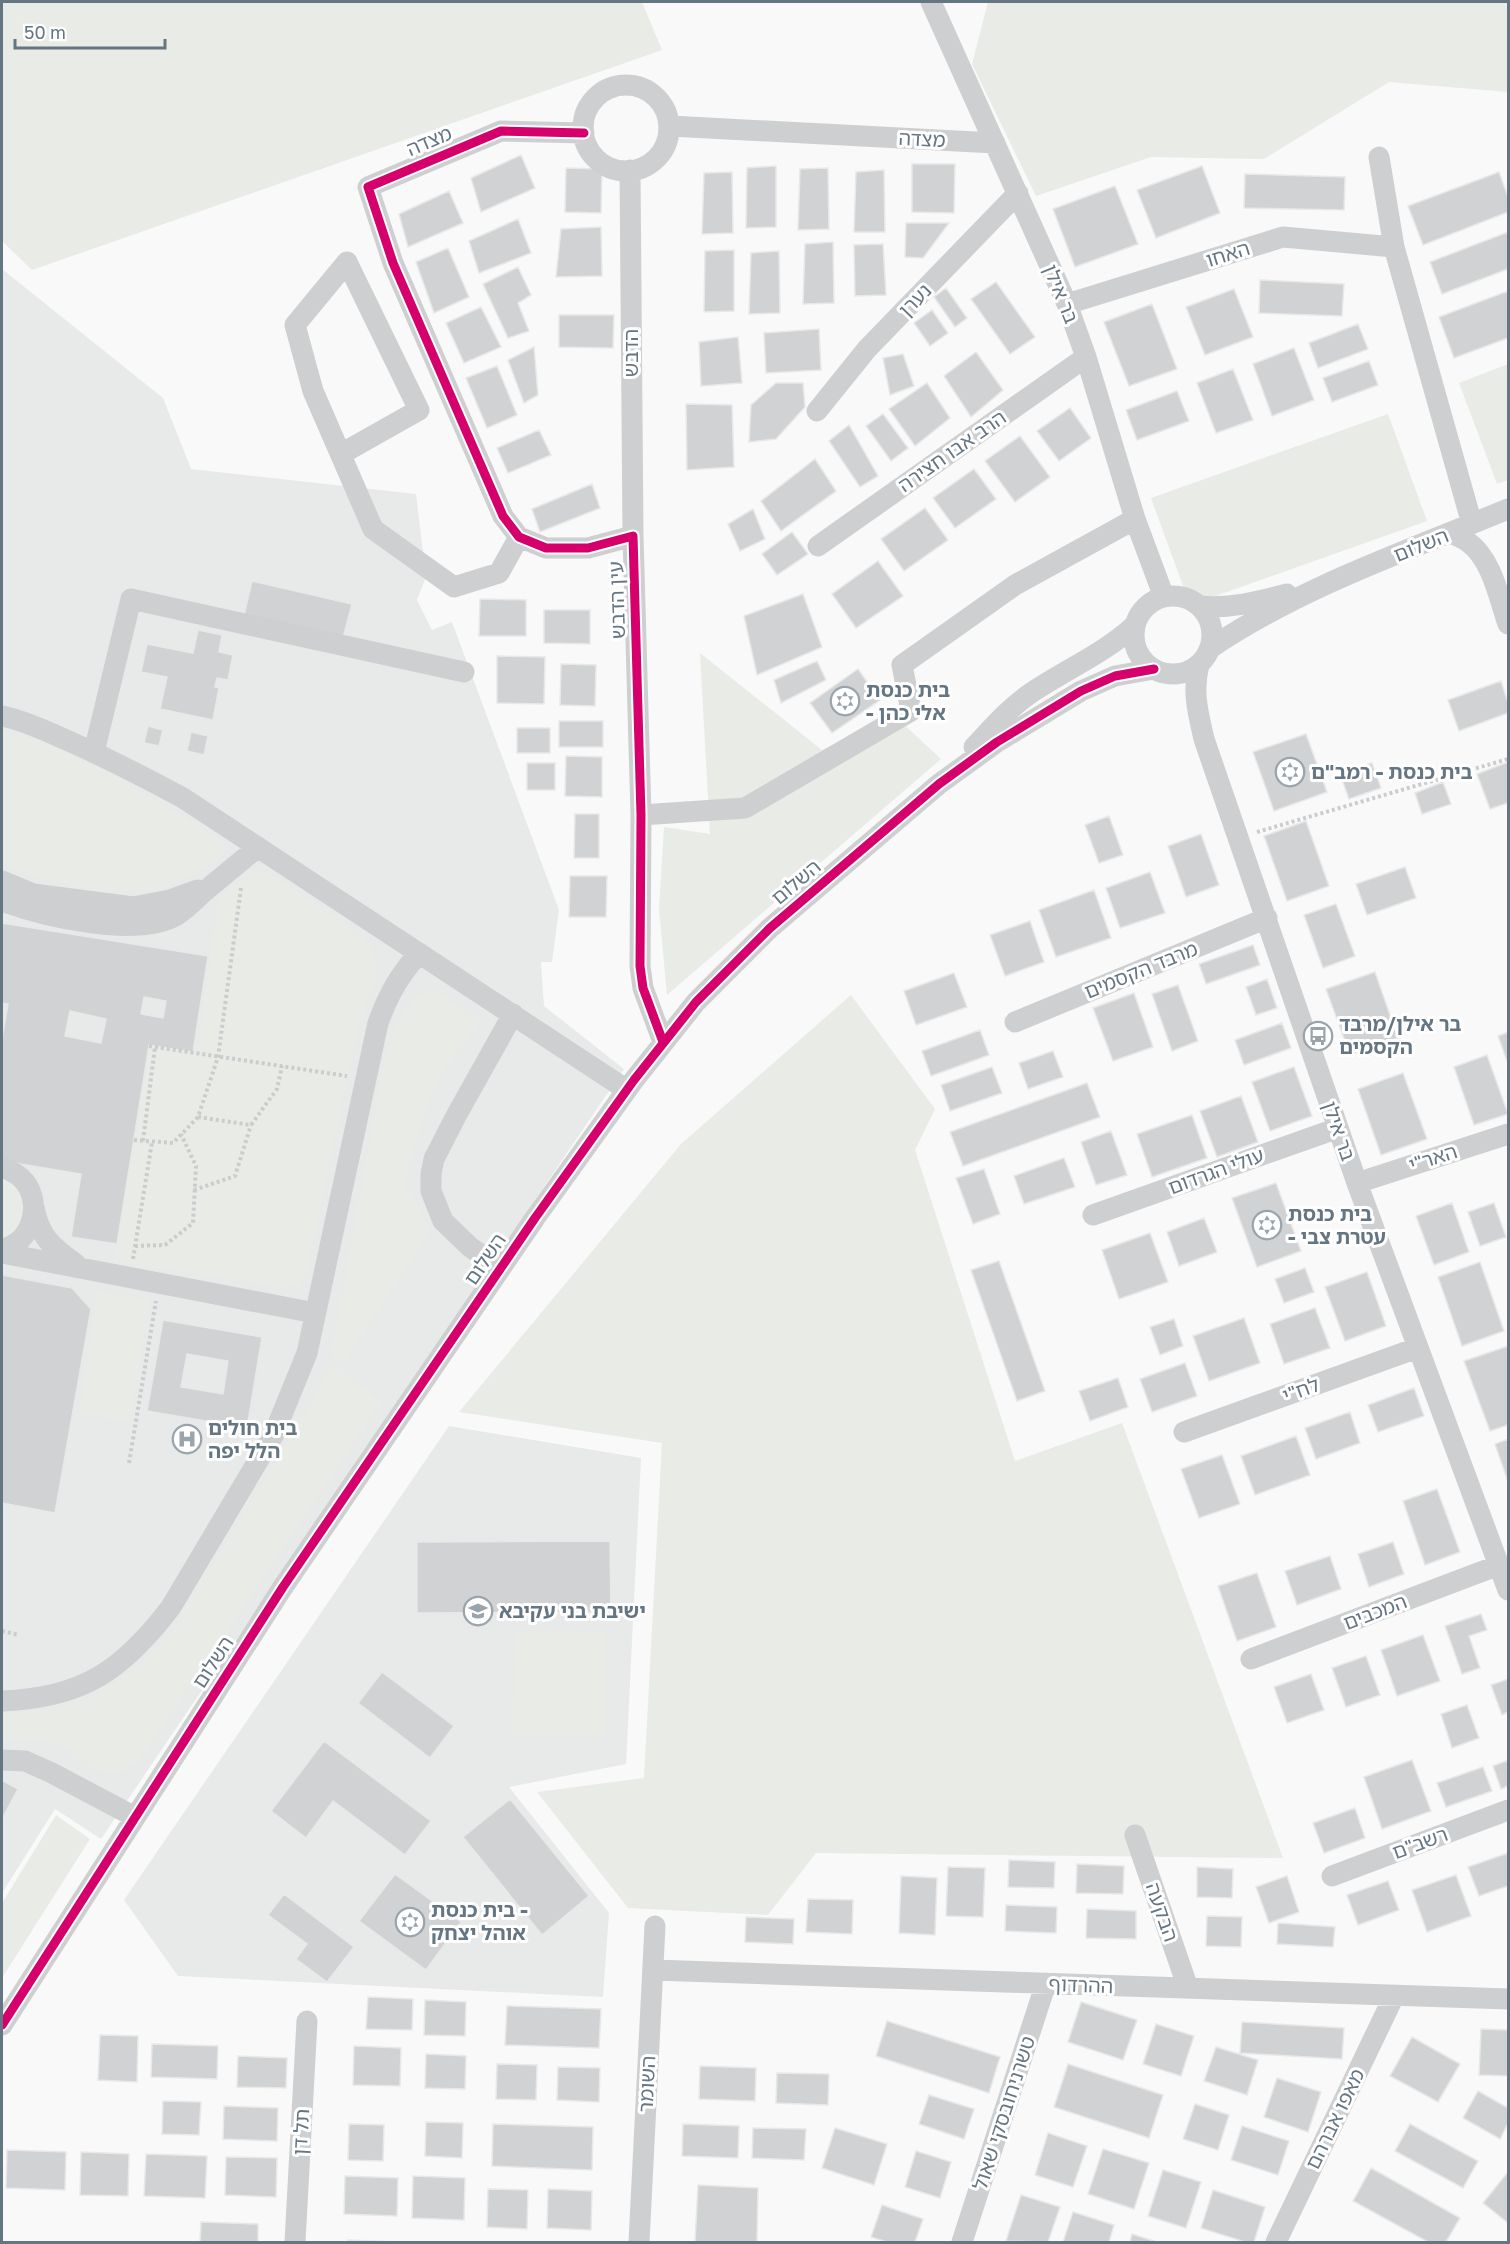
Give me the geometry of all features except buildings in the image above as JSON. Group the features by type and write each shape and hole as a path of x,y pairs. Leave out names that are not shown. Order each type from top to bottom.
{"street":[{"name":"בר אילן","path":"931,2 1067,304 1086,357 1135,519 1164,597"},
{"path":"623,85 637,86 649,91 660,100 667,112 669,126 668,139 663,151 654,161 630,170 617,169 605,165 587,146 584,119 593,101 609,88 623,85"},
{"name":"מצדה","path":"669,126 995,143"},
{"name":"מצדה","path":"519,537 503,516 393,263 368,187 501,130 584,133"},
{"path":"1379,157 1394,247 1472,524"},
{"name":"הדבש","path":"630,170 633,536"},
{"name":"נערן","path":"817,411 867,349 1017,194"},
{"name":"האחו","path":"1067,304 1283,237 1394,247"},
{"path":"341,454 419,410 347,262 294,326 313,391 374,529 454,587 500,573 519,537"},
{"name":"הרב אבו חצירה","path":"818,546 1086,357"},
{"name":"השלום","path":"1204,657 1233,632 1334,581 1509,509"},
{"path":"641,815 745,808 911,711 902,665 1015,585 1135,519"},
{"path":"1451,533 1469,542 1480,553 1488,567 1509,624"},
{"name":"עין הדבש","path":"519,537 546,548 588,548 633,536 641,815 640,966 643,988 663,1042"},
{"name":"השלום","path":"1199,606 1220,608 1242,606 1334,581"},
{"path":"1164,597 1176,597 1199,606 1207,616 1211,628 1211,642 1204,657 1187,672 1161,673 1140,657 1135,645 1135,626 1143,610 1152,602 1164,597"},
{"path":"94,752 131,599 464,672"},
{"name":"השלום","path":"939,784 992,728 1029,695 1104,649 1135,626"},
{"name":"בר אילן","path":"1204,657 1195,681 1204,739 1357,1183 1509,1590"},
{"name":"השלום","path":"2,2025 290,1577 500,1268 627,1090 696,1002 770,928 939,784 997,742 1081,692 1115,676 1154,669"},
{"path":"2,716 94,752 183,798 252,852 419,953 627,1090"},
{"path":"2,900 26,910 56,917 118,925 161,922 177,915 252,852"},
{"path":"2,882 33,894 133,907 170,900 215,882"},
{"name":"מרבד הקסמים","path":"1015,1022 1267,918"},
{"path":"2,1701 33,1700 52,1696 85,1683 106,1672 152,1632 171,1606 274,1434 307,1353 378,1023 388,994 399,976 419,953"},
{"path":"500,1268 470,1247 444,1221 431,1191 431,1174 435,1159 456,1116 513,1014"},
{"name":"עולי הגרדום","path":"1093,1215 1338,1128"},
{"name":"האר\"י","path":"1357,1183 1509,1134"},
{"path":"2,1167 14,1172 24,1181 31,1193 37,1224 44,1236 54,1248 82,1268"},
{"path":"2,1251 18,1241 27,1231 33,1219 34,1206"},
{"path":"2,1251 315,1313"},
{"name":"לח\"י","path":"1184,1432 1417,1348"},
{"name":"המכבים","path":"1251,1659 1499,1565"},
{"path":"2,1760 25,1761 42,1768 135,1817"},
{"name":"רשב\"ם","path":"1332,1876 1509,1810"},
{"name":"הבקעה","path":"1135,1835 1188,1988"},
{"name":"השומר","path":"639,2242 655,1926"},
{"name":"ההרדוף","path":"653,1970 1509,1999"},
{"name":"טשרניחובסקי שאול","path":"962,2242 1046,1983"},
{"name":"מאפו אברהם","path":"1276,2242 1395,1996"},
{"name":"תל דן","path":"295,2242 308,2021"}],"path":[{"path":"1239,838 1509,759"},
{"path":"134,1140 173,1143 198,1117 218,1057 252,852"},
{"path":"149,1046 365,1079"},
{"path":"143,1141 155,1047"},
{"path":"194,1190 236,1176 251,1125 277,1089 282,1066"},
{"path":"198,1117 251,1125"},
{"path":"135,1246 165,1245 193,1223 196,1166 181,1134"},
{"path":"130,1277 152,1142"},
{"path":"129,1463 159,1283"},
{"path":"2,1631 19,1635"}],"shaded area":[{"path":"2,2 642,2 662,50 32,270 2,241"},
{"path":"988,2 1508,2 1508,92 1389,82 1264,159 1151,157 1036,196 972,64"},
{"name":"בית חולים הלל יפה","path":"2,269 163,398 191,469 416,494 426,577 417,600 432,630 452,622 559,910 552,962 541,962 544,1006 624,1069 101,1839 55,1809 2,1893"},
{"path":"1508,364 1508,480 1497,484 1459,383"},
{"path":"1388,414 1427,521 1190,605 1151,498"},
{"path":"700,653 822,750 898,719 941,759 667,995 659,909 664,827 710,834"},
{"path":"2,730 40,740 115,776 223,841 226,849 222,856 185,879 150,891 132,893 77,887 29,874 2,863"},
{"path":"260,870 275,876 364,939 373,951 376,968 376,981 359,1022 306,1276 299,1285 283,1288 115,1261 150,1044 197,1052 218,899 253,871"},
{"path":"425,991 437,991 479,1023 437,1080 413,1146 405,1186 423,1212 429,1233 345,1361 331,1356 384,1060 404,1013 409,1005"},
{"path":"851,995 935,1109 915,1150 1015,1461 1122,1423 1283,1858 816,1853 768,1915 628,1908 537,1792 644,1778 662,1443 459,1412 681,1144"},
{"path":"2,1177 18,1191 24,1208 19,1226 2,1239"},
{"path":"97,1292 149,1299 131,1422 79,1414"},
{"path":"331,1363 381,1402 144,1754 126,1770 112,1774 96,1769 64,1747 40,1741 2,1739 2,1713 54,1708 92,1696 138,1665 168,1637 319,1390"},
{"name":"ישיבת בני עקיבא","path":"449,1426 641,1458 626,1764 509,1787 609,1913 603,1997 178,1976 124,1900"},
{"path":"515,1630 606,1633 603,1738 512,1735"},
{"path":"56,1815 90,1839 2,1978 2,1903"}],"cycle path":[{"path":"584,133 501,131 368,187 393,263 503,516 519,537 546,548 588,548 633,536 641,815 640,966 643,988 663,1042"},
{"path":"2,2025 283,1587 535,1218 634,1080 696,1002 770,928 939,784 997,742 1081,691 1115,676 1154,669"}],"place":[{"name":"בית כנסת - אלי כהן","path":"845,701"},
{"name":"בית כנסת - רמב\"ם","path":"1290,772"},
{"name":"בר אילן/מרבד הקסמים","path":"1318,1036"},
{"name":"בית כנסת - עטרת צבי","path":"1267,1225"},
{"name":"בית חולים הלל יפה","path":"187,1439"},
{"name":"ישיבת בני עקיבא","path":"478,1611"},
{"name":"בית כנסת - אוהל יצחק","path":"410,1922"}]}
